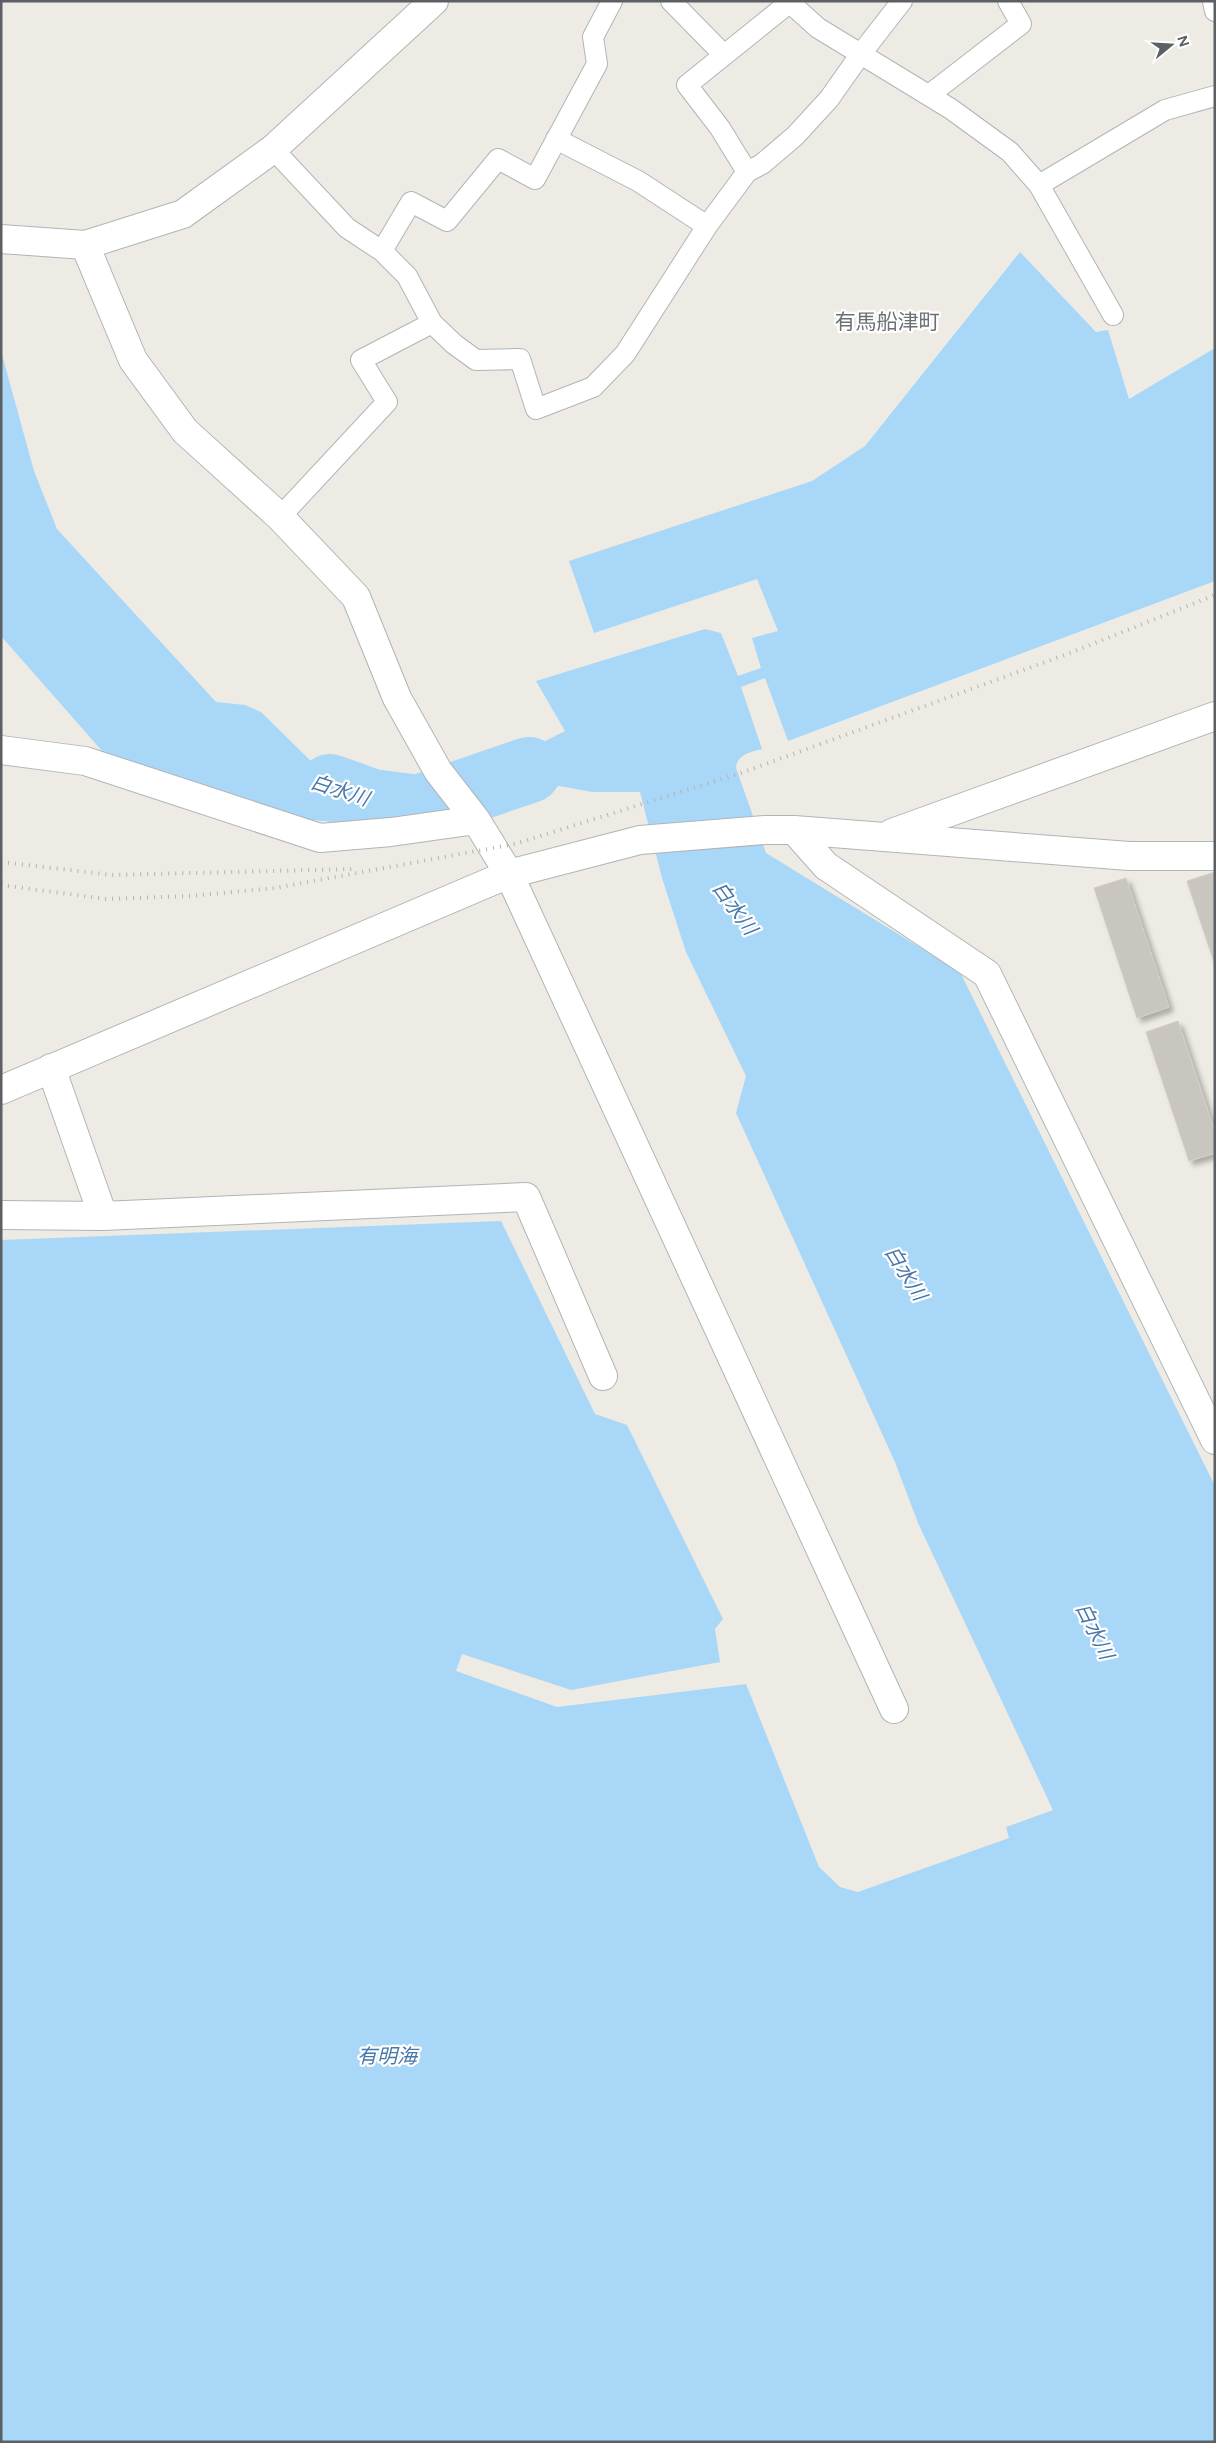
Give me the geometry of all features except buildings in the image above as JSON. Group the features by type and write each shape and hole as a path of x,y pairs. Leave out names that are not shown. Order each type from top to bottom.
{"street":[{"path":"1,239 85,245 183,214 272,149 434,1"},
{"path":"85,245 133,360 185,430 280,516 356,597 397,698 438,771 474,817 509,874 894,1709"},
{"path":"883,836 1215,716"},
{"path":"1,750 85,761 320,838 391,832 474,817"},
{"path":"1,1090 509,874 640,840 765,830 794,830 1129,856 1215,856"},
{"path":"794,830 826,866 987,974 1215,1440"},
{"path":"51,1068 104,1216"},
{"path":"1,1215 104,1216 526,1197 603,1376"}],"lane":[{"path":"382,251 411,202 447,221 498,158 535,178 598,64 593,37 612,1"},
{"path":"671,1 724,55"},
{"path":"272,149 347,228 382,251 407,276 432,323 454,344 476,360 520,359 536,409 593,387 625,354 707,226 747,172 762,164 796,136 829,99 902,1"},
{"path":"929,95 1021,24 1008,1"},
{"path":"1213,1 1215,11"},
{"path":"747,172 720,128 687,85 789,2 818,28 929,95 1010,152 1039,185 1113,315"},
{"path":"1039,185 1165,110 1215,96"},
{"path":"556,139 638,181 707,226"},
{"path":"280,516 387,402 361,360 432,323"}],"water":[{"name":"有明海","path":"1020,252 1096,332 1108,330 1129,399 1215,348 1215,581 788,741 765,678 741,687 762,749 742,757 737,763 736,768 766,853 960,972 1215,1486 1215,2442 1,2442 1,1240 501,1221 595,1414 627,1425 723,1619 715,1629 720,1662 571,1690 462,1654 456,1671 557,1707 746,1684 819,1867 840,1887 858,1892 1009,1838 1006,1827 1053,1810 918,1523 895,1462 736,1113 746,1076 686,952 662,878 640,792 592,792 522,779 476,802 460,784 565,731 536,681 705,629 721,633 738,676 761,668 752,638 778,631 757,579 594,633 569,561 812,481 865,446"},
{"path":"1,351 34,471 57,529 216,702 245,705 261,712 318,768 356,783 420,800 417,817 347,823 288,818 103,752 1,636"}],"waterway":[{"name":"白水川","path":"330,787 372,802 418,808 529,770"}],"railway":[{"path":"1,885 106,899 191,896 275,888 515,844 741,773 1070,653 1215,595"},
{"path":"1,862 112,875 353,869"}],"district":[{"name":"有馬船津町","path":"887,321"}]}
